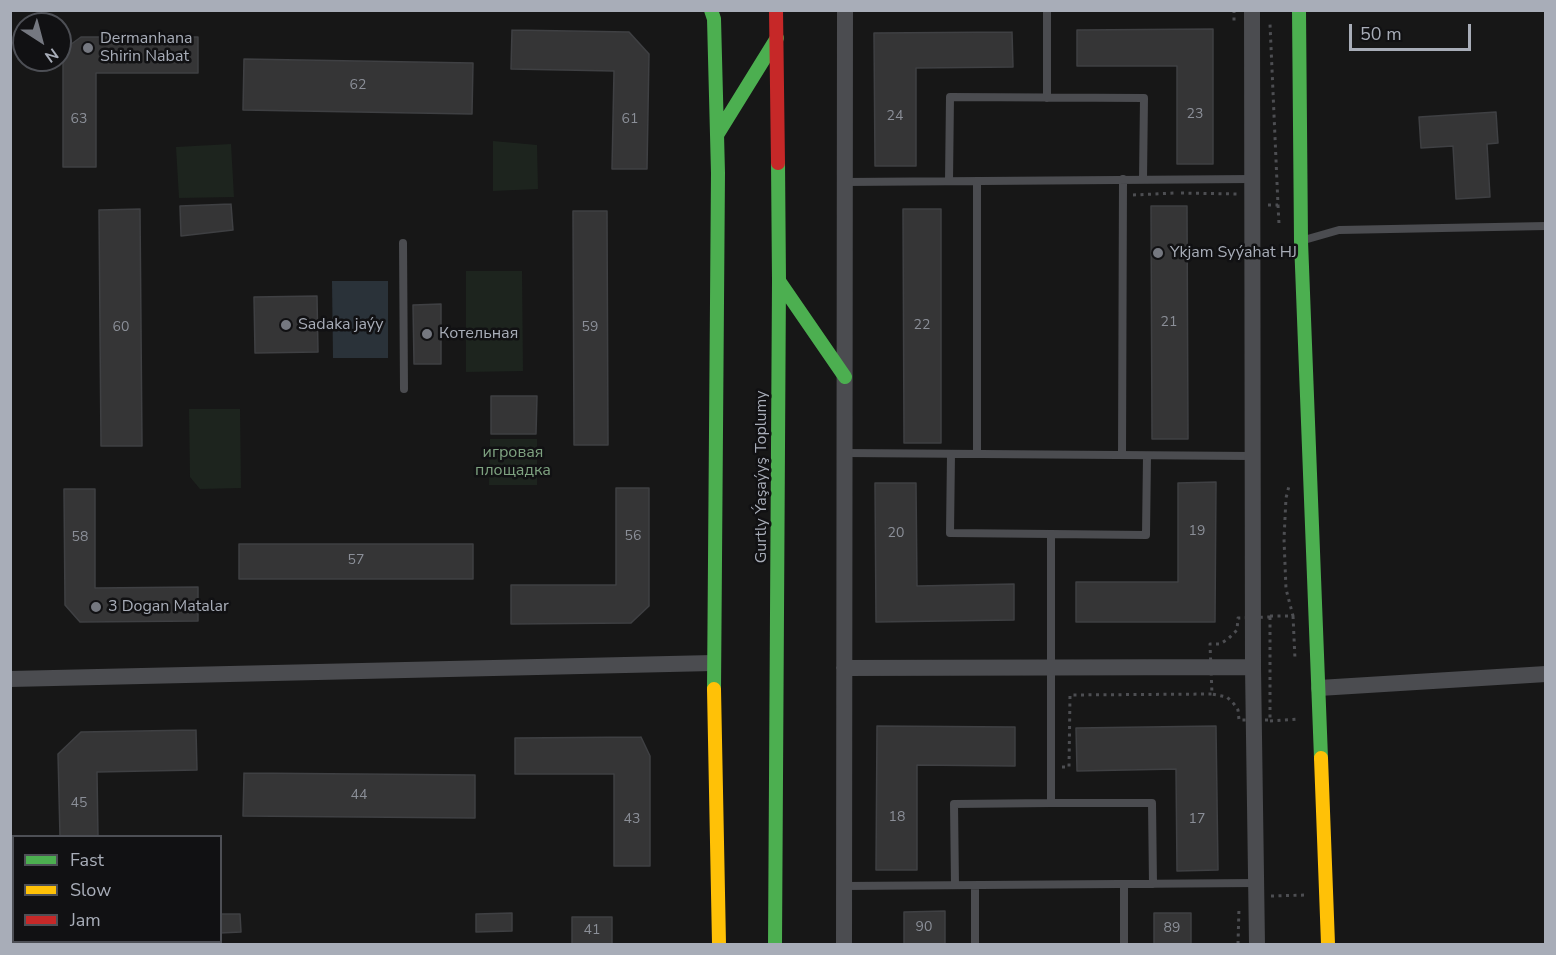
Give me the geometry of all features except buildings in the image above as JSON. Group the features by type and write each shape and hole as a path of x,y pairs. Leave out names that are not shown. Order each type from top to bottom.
{"street":[{"name":"Gurtly Ýaşaýyş Toplumy","path":"775,945 779,281 776,10"},
{"path":"844,945 845,10"},
{"path":"1252,10 1253,667 1257,945"},
{"path":"1299,10 1301,241 1328,945"},
{"path":"712,15 717,135 713,663 719,945"},
{"path":"717,135 777,38"},
{"path":"779,281 845,377"},
{"path":"10,680 713,663"},
{"path":"844,668 1253,667"},
{"path":"1319,688 1545,674"}],"lane":[{"path":"1047,10 1047,98"},
{"path":"949,181 950,97 1144,98 1143,179"},
{"path":"1122,455 1123,179"},
{"path":"845,182 1252,179"},
{"path":"976,454 977,181"},
{"path":"1301,241 1339,231 1545,226"},
{"path":"403,243 404,389"},
{"path":"845,453 1253,456"},
{"path":"951,454 950,533 1146,535 1147,456"},
{"path":"1051,534 1051,803"},
{"path":"955,885 954,804 1051,803 1152,803 1153,884"},
{"path":"1124,884 1124,945"},
{"path":"844,886 1256,884"},
{"path":"975,886 975,945"}],"path":[{"path":"1270,21 1280,227"},
{"path":"1123,195 1237,194"},
{"path":"1265,205 1278,206"},
{"path":"1270,605 1270,617 1293,616 1286,590 1284,539 1289,476"},
{"path":"1051,766 1069,767 1070,695 1212,694"}],"green space":[{"path":"493,141 537,145 538,189 493,191"},
{"path":"231,144 234,197 179,198 176,147"},
{"path":"466,271 522,271 523,371 466,372"},
{"path":"189,409 240,409 241,488 200,489 190,477"},
{"name":"игровая площадка","path":"490,439 537,439 537,485 489,485"}],"shaded area":[{"path":"332,281 388,281 388,358 333,358"}],"traffic: fast":[{"path":"711,10 714,19 718,173 714,689"},
{"path":"1299,10 1301,241 1321,758"},
{"path":"717,135 777,38"},
{"path":"775,944 778,163"},
{"path":"779,281 845,377"}],"traffic: slow":[{"path":"714,689 719,944"},
{"path":"1321,758 1328,944"}],"traffic: jam":[{"path":"776,10 778,163"}],"place":[{"name":"Dermanhana Shirin Nabat","path":"88,48"},
{"name":"Ykjam Syýahat HJ","path":"1158,253"},
{"name":"Sadaka jaýy","path":"286,325"},
{"name":"Котельная","path":"427,334"},
{"name":"3 Dogan Matalar","path":"96,607"}]}
